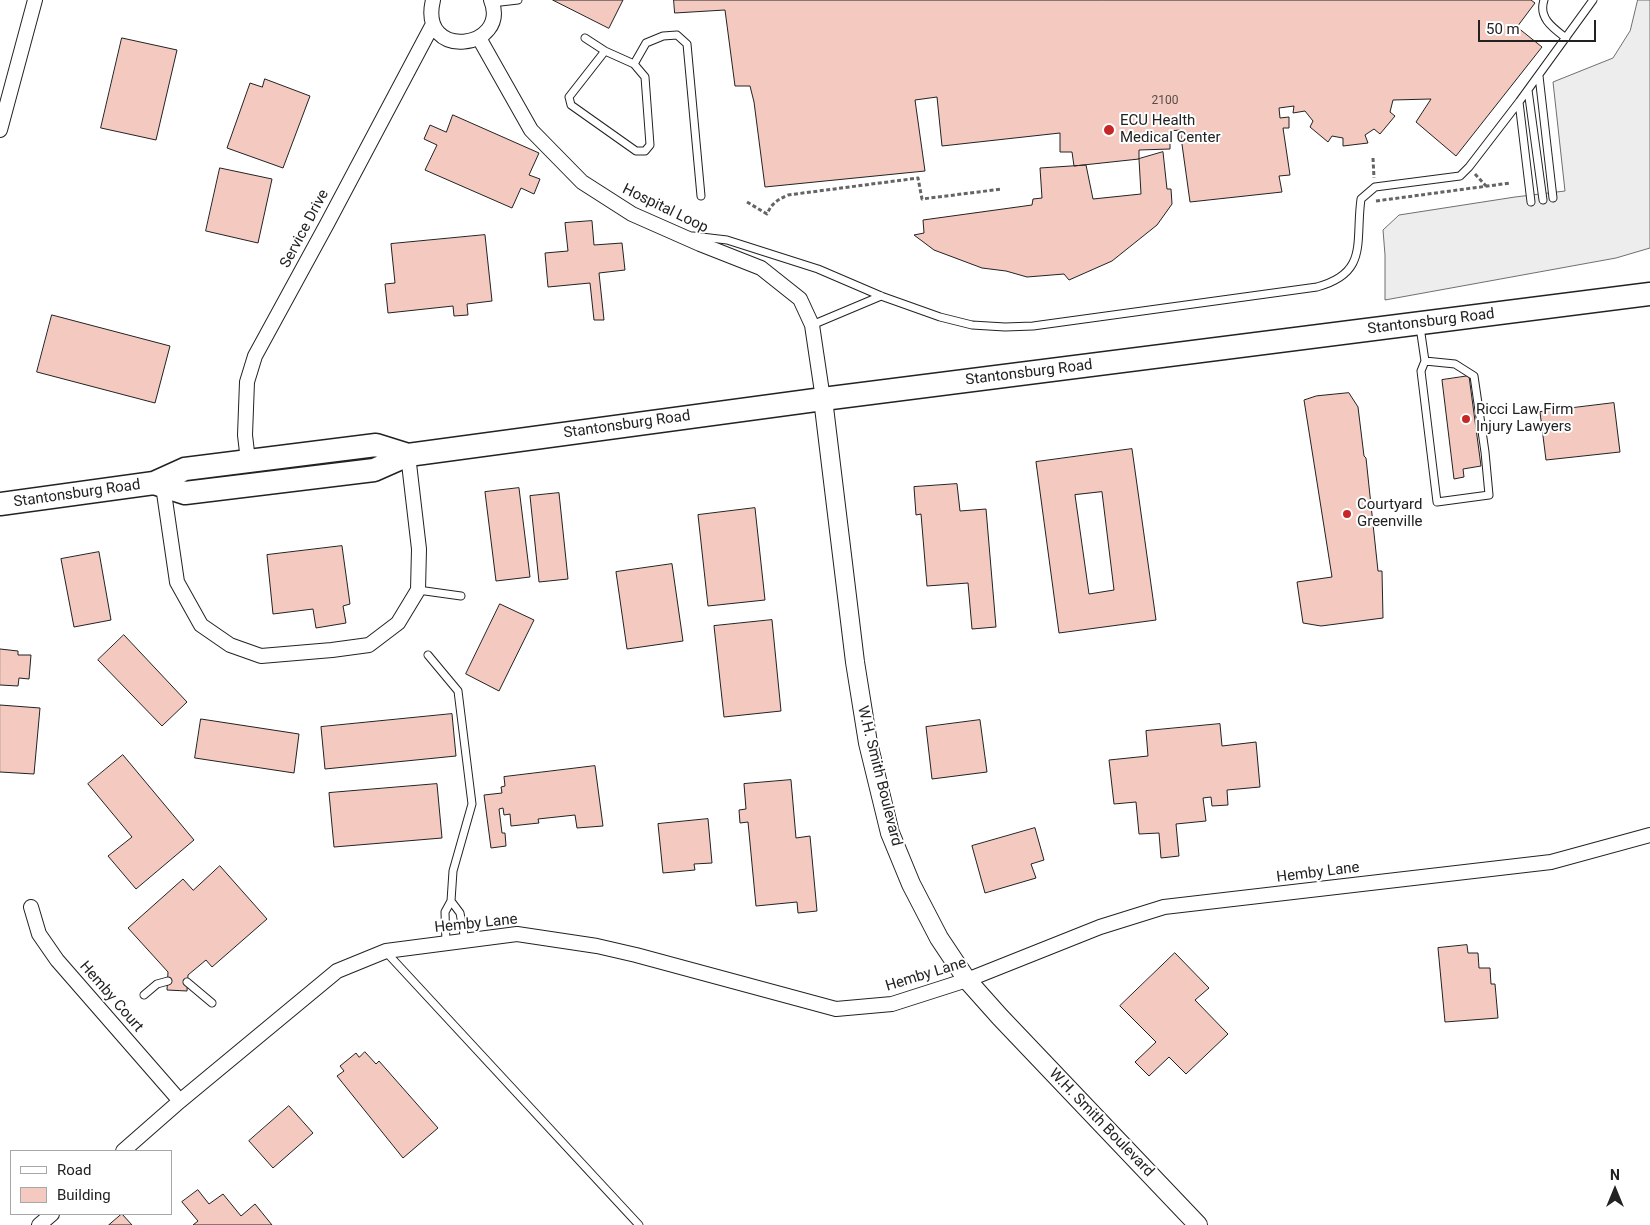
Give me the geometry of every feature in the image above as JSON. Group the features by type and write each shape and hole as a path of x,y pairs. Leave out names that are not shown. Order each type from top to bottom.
{"main road":[{"name":"Stantonsburg Road","path":"0,504 158,485 185,493 374,470 408,455 823,399 1650,294"},
{"name":"Stantonsburg Road","path":"158,485 185,469 376,445 408,455"}],"street":[{"path":"0,130 35,0"},
{"path":"433,0 431,8 433,24 438,31 452,42 471,42 479,38 486,31 494,13 492,1"},
{"name":"Service Drive","path":"248,461 245,435 247,382 255,356 328,224 433,24"},
{"name":"Hospital Loop","path":"479,38 531,130 582,182 632,214 761,268 800,299 812,325 823,399"},
{"name":"W.H. Smith Boulevard","path":"823,399 858,685 868,743 890,833 911,884 939,938 968,980 1006,1024 1198,1225"},
{"path":"158,485 177,582 201,624 230,646 261,656 332,650 369,645 398,623 418,590 419,549 408,455"},
{"name":"Hemby Lane","path":"124,1150 180,1101 337,971 386,952 517,934 597,946 741,982 836,1009 892,1004 968,980 1100,927 1164,907 1551,862 1650,835"},
{"name":"Hemby Court","path":"31,906 39,934 57,960 180,1101"},
{"path":"39,1225 51,1215"}],"lane":[{"path":"492,1 518,0"},
{"path":"1544,0 1542,6 1544,17 1550,26 1566,38"},
{"path":"677,234 727,240 818,270 881,296 948,319 972,325 1032,326 1317,288 1334,283 1348,273 1355,260 1361,199 1376,187 1460,176 1519,102 1593,0"},
{"path":"634,64 646,43 663,36 677,35 687,44 701,196"},
{"path":"585,38 605,51 634,64 645,77 650,145 645,151 636,151 571,105 569,97 605,51"},
{"path":"1538,76 1554,198"},
{"path":"1528,90 1544,200"},
{"path":"1519,102 1532,202"},
{"path":"812,325 881,296"},
{"path":"1419,323 1425,361 1421,371 1436,502 1489,495 1474,376 1455,364 1425,361"},
{"path":"418,590 461,596"},
{"path":"428,655 458,691 472,804 452,871 451,900 445,912 446,943"},
{"path":"451,900 460,913 465,940"},
{"path":"386,952 639,1225"},
{"path":"144,995 157,984 168,981"},
{"path":"188,982 212,1003"}],"path":[{"path":"747,202 767,214 771,205 776,200 788,195 918,178 922,199 1002,190"}],"shaded area":[{"path":"1638,0 1650,0 1650,248 1616,258 1385,300 1383,230 1399,215 1565,191 1553,82 1613,58 1630,31"}],"building":[{"path":"553,0 623,0 609,28"},
{"name":"ECU Health Medical Center","path":"674,0 1531,0 1535,3 1517,27 1542,47 1456,156 1416,122 1431,99 1393,100 1390,112 1395,116 1380,134 1374,129 1365,135 1368,143 1343,146 1343,138 1332,136 1328,142 1310,127 1313,121 1305,111 1293,113 1294,106 1279,108 1280,118 1289,117 1289,128 1283,128 1290,175 1279,176 1282,192 1190,202 1180,130 1170,131 1170,149 1139,150 1139,159 1074,166 1072,152 1060,152 1060,133 942,146 937,97 915,100 925,171 765,187 754,102 750,86 735,86 725,10 675,13"},
{"path":"122,38 177,50 156,140 101,128"},
{"path":"265,79 310,96 283,168 227,148 250,83 262,87"},
{"path":"453,115 539,153 529,175 540,179 534,194 521,188 512,208 425,170 437,145 424,139 430,125 446,132"},
{"path":"1163,152 1167,189 1171,189 1172,204 1157,225 1112,261 1069,280 1064,274 1027,277 1006,271 982,268 934,250 914,235 924,233 923,220 1032,205 1033,199 1042,198 1040,168 1086,165 1093,199 1141,194 1139,159"},
{"path":"220,168 272,179 258,243 206,231"},
{"path":"592,221 594,245 622,243 625,270 599,273 604,320 594,320 590,283 548,287 545,253 568,251 565,223"},
{"path":"485,235 492,301 467,304 468,315 454,316 453,306 388,313 385,284 395,283 391,244"},
{"path":"52,315 170,346 155,403 37,372"},
{"path":"1469,376 1481,466 1463,469 1464,477 1454,479 1442,380"},
{"name":"Courtyard Greenville","path":"1349,393 1358,407 1364,456 1366,458 1378,571 1382,571 1383,618 1321,626 1303,623 1297,582 1332,577 1304,400 1316,396"},
{"path":"1614,403 1620,452 1546,460 1540,412"},
{"path":"1132,449 1156,620 1059,633 1036,462","holes":["1102,492 1114,590 1089,594 1075,495"]},
{"path":"957,484 960,511 986,509 996,627 972,629 968,583 927,586 921,514 916,515 914,487"},
{"path":"519,488 530,577 496,581 485,492"},
{"path":"559,493 568,579 539,582 530,496"},
{"path":"755,508 765,600 708,606 698,515"},
{"path":"342,546 350,604 343,606 346,623 316,628 313,609 273,614 267,555"},
{"path":"99,552 111,620 74,627 61,559"},
{"path":"672,564 683,641 627,649 616,572"},
{"path":"500,604 534,620 499,691 466,674"},
{"path":"772,620 781,711 724,717 714,626"},
{"path":"124,635 187,702 162,726 98,660"},
{"path":"0,649 18,651 18,655 31,655 29,679 19,678 18,686 0,685"},
{"path":"0,705 40,708 34,774 0,772"},
{"path":"452,714 456,756 325,769 321,727"},
{"path":"201,719 299,734 294,773 195,758"},
{"path":"980,720 987,772 932,779 926,727"},
{"path":"1220,724 1222,746 1256,742 1260,787 1227,790 1228,805 1212,806 1211,797 1203,798 1206,821 1176,824 1179,856 1161,858 1159,833 1139,834 1136,802 1114,804 1109,760 1148,756 1146,731"},
{"path":"123,755 194,840 136,889 108,856 132,837 88,784"},
{"path":"595,766 603,826 577,828 575,815 538,819 539,823 511,826 510,814 504,815 503,808 499,809 502,833 505,833 506,846 491,848 484,795 502,793 501,787 505,786 504,777"},
{"path":"791,780 796,838 810,836 817,911 798,913 797,902 756,906 748,822 740,823 739,810 746,809 744,784"},
{"path":"437,784 442,838 334,847 329,793"},
{"path":"708,819 712,863 694,864 695,870 663,873 658,824"},
{"path":"1035,828 1044,860 1031,864 1036,878 985,893 972,846"},
{"path":"220,866 267,919 212,967 206,960 188,975 187,991 167,990 168,972 128,928 183,879 193,890"},
{"path":"1467,945 1468,953 1478,953 1479,968 1490,968 1491,984 1495,984 1498,1018 1445,1022 1438,948"},
{"path":"1175,953 1209,988 1195,1000 1228,1034 1186,1074 1169,1057 1149,1076 1135,1062 1156,1042 1120,1006"},
{"path":"365,1052 376,1064 379,1061 438,1128 403,1158 337,1076 344,1071 340,1066 356,1053 359,1057"},
{"path":"289,1106 313,1133 273,1168 249,1141"},
{"path":"198,1190 209,1204 223,1194 241,1216 255,1204 272,1225 193,1225 198,1221 182,1202"},
{"path":"123,1215 132,1225 109,1225"}],"place":[{"name":"ECU Health Medical Center","path":"1109,130"},
{"name":"Ricci Law Firm Injury Lawyers","path":"1466,419"},
{"name":"Courtyard Greenville","path":"1347,514"}]}
